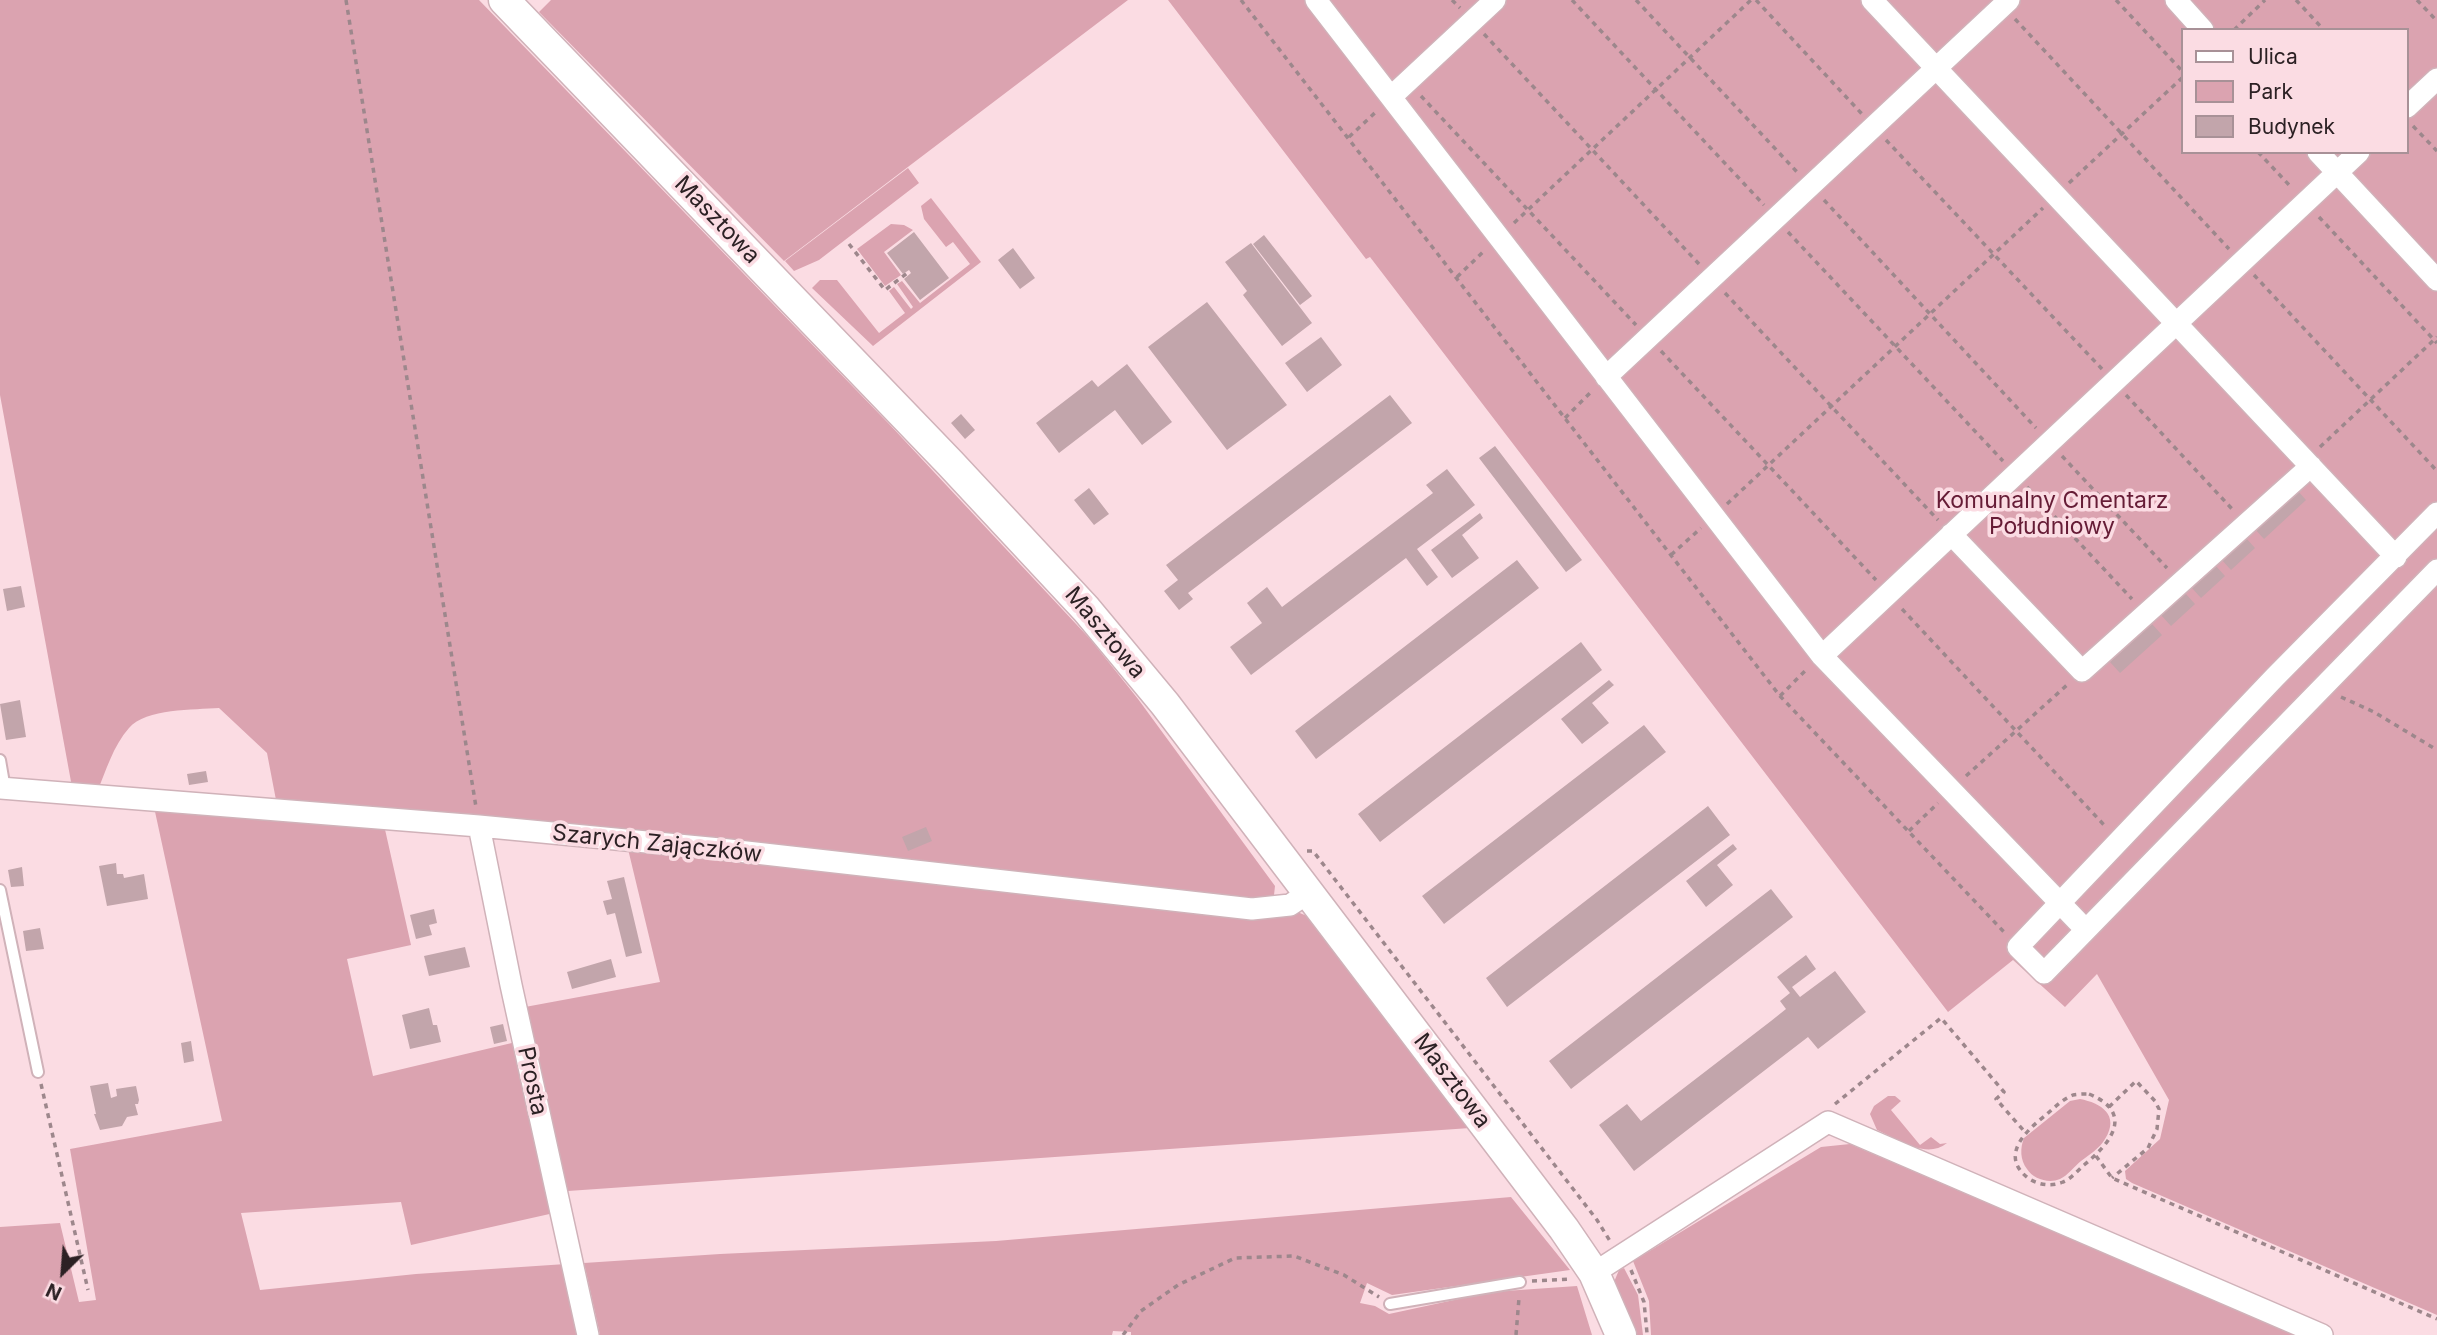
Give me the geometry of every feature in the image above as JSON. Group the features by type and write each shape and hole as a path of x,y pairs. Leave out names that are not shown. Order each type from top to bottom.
{"street":[{"name":"Masztowa","path":"504,0 950,463 1068,589 1165,704 1564,1229 1585,1276 1621,1335"},
{"path":"1316,0 1822,656 2085,930"},
{"path":"1391,97 1496,0"},
{"path":"1872,0 2396,557"},
{"path":"2176,0 2201,28"},
{"path":"1606,377 2005,3"},
{"path":"2409,105 2437,79"},
{"path":"2320,154 2437,280"},
{"path":"1822,656 2356,154"},
{"path":"1951,534 2082,671 2246,524 2308,463"},
{"path":"2437,513 2275,677 2018,947 2044,973 2437,570"},
{"name":"Szarych Zajączków","path":"3,788 479,826 720,849 1252,909 1290,905 1308,893"},
{"name":"Prosta","path":"479,826 588,1335"},
{"path":"1585,1276 1622,1256 1828,1122 2322,1335"}],"lane":[{"path":"0,760 3,788"},
{"path":"0,890 38,1072"},
{"path":"1390,1304 1520,1282"}],"path":[{"path":"346,0 479,826"},
{"path":"1241,0 1780,696 2018,947"},
{"path":"1572,0 2146,614"},
{"path":"1636,0 2180,583"},
{"path":"1457,277 1754,0 2246,524"},
{"path":"2116,0 2182,74"},
{"path":"2236,28 2265,0"},
{"path":"2296,0 2322,28"},
{"path":"2417,0 2437,21"},
{"path":"2005,3 2122,134 2437,471"},
{"path":"1671,555 2182,76"},
{"path":"1408,82 2119,842"},
{"path":"1349,137 1391,97"},
{"path":"2409,121 2437,151"},
{"path":"2260,154 2436,340 2370,400 2308,463"},
{"path":"849,244 885,290 910,271"},
{"path":"1565,418 1606,377"},
{"path":"1780,696 1822,656"},
{"path":"1909,831 2082,671"},
{"path":"2321,689 2374,712 2437,750"},
{"path":"1297,851 1313,851 1597,1220 1630,1268 1644,1302 1647,1335"},
{"path":"1807,1137 1806,1128 1941,1018 2004,1092 1996,1099 2025,1132"},
{"path":"38,1072 88,1290"},
{"path":"2109,1107 2136,1081 2160,1109 2157,1129 2148,1149 2112,1178"},
{"path":"2089,1094 2102,1100 2112,1111 2115,1126 2111,1140 2095,1156 2064,1182 2050,1185 2035,1183 2023,1174 2017,1160 2017,1145 2025,1132 2060,1102 2074,1095 2089,1094"},
{"path":"2095,1156 2112,1178 2437,1319"},
{"path":"1123,1335 1141,1311 1178,1285 1235,1258 1294,1256 1344,1275 1390,1304"},
{"path":"1516,1335 1520,1282 1585,1276"}],"green space":[{"path":"0,0 479,0 891,426 1091,640 1138,699 1275,886 1274,895 1250,901 276,800 267,753 219,708 158,713 137,721 119,743 97,792 72,787 0,395"},
{"path":"551,0 1128,0 784,261 539,12"},
{"name":"Komunalny Cmentarz Południowy","path":"1168,0 2437,0 2437,1315 2126,1179 2125,1171 2160,1139 2169,1100 2097,974 2065,1007 2013,960 1948,1012 1370,257 1366,259"},
{"path":"908,168 919,183 819,260 794,271 785,261"},
{"path":"931,198 981,262 873,346 812,288 820,280 837,280 879,333 905,313 889,291 894,287 911,309 913,307 897,284 902,281 920,303 970,264 953,242 946,247 924,219 921,206"},
{"path":"891,224 904,225 913,230 884,252 901,275 885,286 857,249"},
{"path":"154,807 384,825 411,945 347,959 373,1076 516,1042 554,1213 411,1245 401,1202 241,1213 260,1290 416,1274 566,1264 582,1335 0,1335 0,1227 60,1223 79,1302 96,1300 70,1149 222,1121"},
{"path":"628,849 1295,911 1307,916 1321,932 1470,1128 568,1191 525,1007 660,982"},
{"path":"1888,1096 1895,1096 1901,1101 1891,1110 1920,1145 1931,1137 1940,1144 1947,1143 1939,1148 1921,1149 1877,1130 1870,1114 1874,1106"},
{"path":"2080,1099 2101,1107 2106,1112 2110,1123 2105,1139 2063,1178 2046,1181 2037,1178 2023,1162 2021,1150 2024,1138 2070,1101"},
{"path":"1850,1144 2295,1335 1651,1335 1649,1301 1633,1261 1821,1147"},
{"path":"1511,1197 1570,1270 1392,1295 1367,1283 1360,1303 1375,1306 1389,1314 1491,1292 1577,1286 1592,1335 1131,1335 1131,1332 1113,1331 1112,1335 600,1335 584,1263 996,1241"},
{"path":"1624,1268 1638,1295 1643,1335 1634,1335 1614,1282 1619,1270"}],"building":[{"path":"914,232 949,278 920,300 904,279 911,273 909,270 903,274 887,253"},
{"path":"1264,235 1312,296 1300,305 1253,244"},
{"path":"1251,243 1312,323 1282,346 1243,295 1247,291 1225,262"},
{"path":"1013,248 1035,278 1020,289 998,260"},
{"path":"1207,302 1287,405 1227,450 1148,347"},
{"path":"1321,337 1342,365 1307,392 1285,363"},
{"path":"1127,364 1172,422 1142,445 1115,410 1059,453 1036,423 1092,380 1098,387"},
{"path":"1390,395 1412,423 1188,593 1193,599 1179,610 1164,591 1178,580 1166,565"},
{"path":"961,414 975,430 965,439 951,423"},
{"path":"1495,446 1582,560 1566,572 1479,458"},
{"path":"1447,469 1475,505 1417,549 1438,577 1427,586 1406,558 1251,675 1230,647 1262,623 1247,603 1267,587 1282,607 1433,493 1426,485"},
{"path":"1089,488 1109,514 1094,525 1074,500"},
{"path":"2296,489 2306,500 2264,539 2254,528"},
{"path":"1480,513 1483,518 1462,535 1479,558 1452,578 1431,550"},
{"path":"2245,537 2255,548 2231,570 2221,559"},
{"path":"1517,560 1539,588 1316,759 1295,731"},
{"path":"2215,565 2225,576 2201,598 2191,587"},
{"path":"21,586 25,607 7,611 3,589"},
{"path":"2185,593 2195,604 2171,626 2161,615"},
{"path":"2152,624 2162,635 2120,673 2110,662"},
{"path":"1581,642 1602,670 1380,842 1358,814"},
{"path":"1609,680 1614,685 1592,703 1609,723 1582,744 1561,719"},
{"path":"20,700 26,737 6,740 0,704"},
{"path":"1644,725 1666,752 1444,924 1422,896"},
{"path":"206,771 208,782 189,785 187,774"},
{"path":"1708,806 1730,835 1507,1007 1486,978"},
{"path":"926,827 932,841 908,851 902,837"},
{"path":"1733,844 1737,849 1717,865 1733,885 1706,907 1686,881"},
{"path":"116,863 117,874 123,874 124,878 144,874 148,899 107,906 99,866"},
{"path":"22,867 24,886 11,887 8,870"},
{"path":"624,877 642,953 626,957 615,913 607,915 603,901 612,899 607,881"},
{"path":"1771,889 1793,917 1571,1089 1549,1061"},
{"path":"434,909 437,923 429,925 432,935 416,939 410,915"},
{"path":"40,928 44,949 26,951 23,931"},
{"path":"465,947 470,967 429,976 424,956"},
{"path":"1806,955 1816,969 1792,987 1800,997 1835,971 1866,1012 1818,1049 1808,1037 1634,1171 1599,1125 1627,1104 1641,1121 1786,1009 1780,1001 1790,993 1777,977"},
{"path":"611,959 616,977 572,989 567,972"},
{"path":"429,1008 441,1042 410,1049 402,1015"},
{"path":"503,1024 507,1041 494,1044 490,1027"},
{"path":"191,1041 194,1061 184,1063 181,1043"},
{"path":"108,1083 111,1098 117,1096 116,1089 136,1086 139,1100 138,1104 135,1104 138,1115 127,1117 122,1126 100,1130 94,1114 90,1086"}]}
